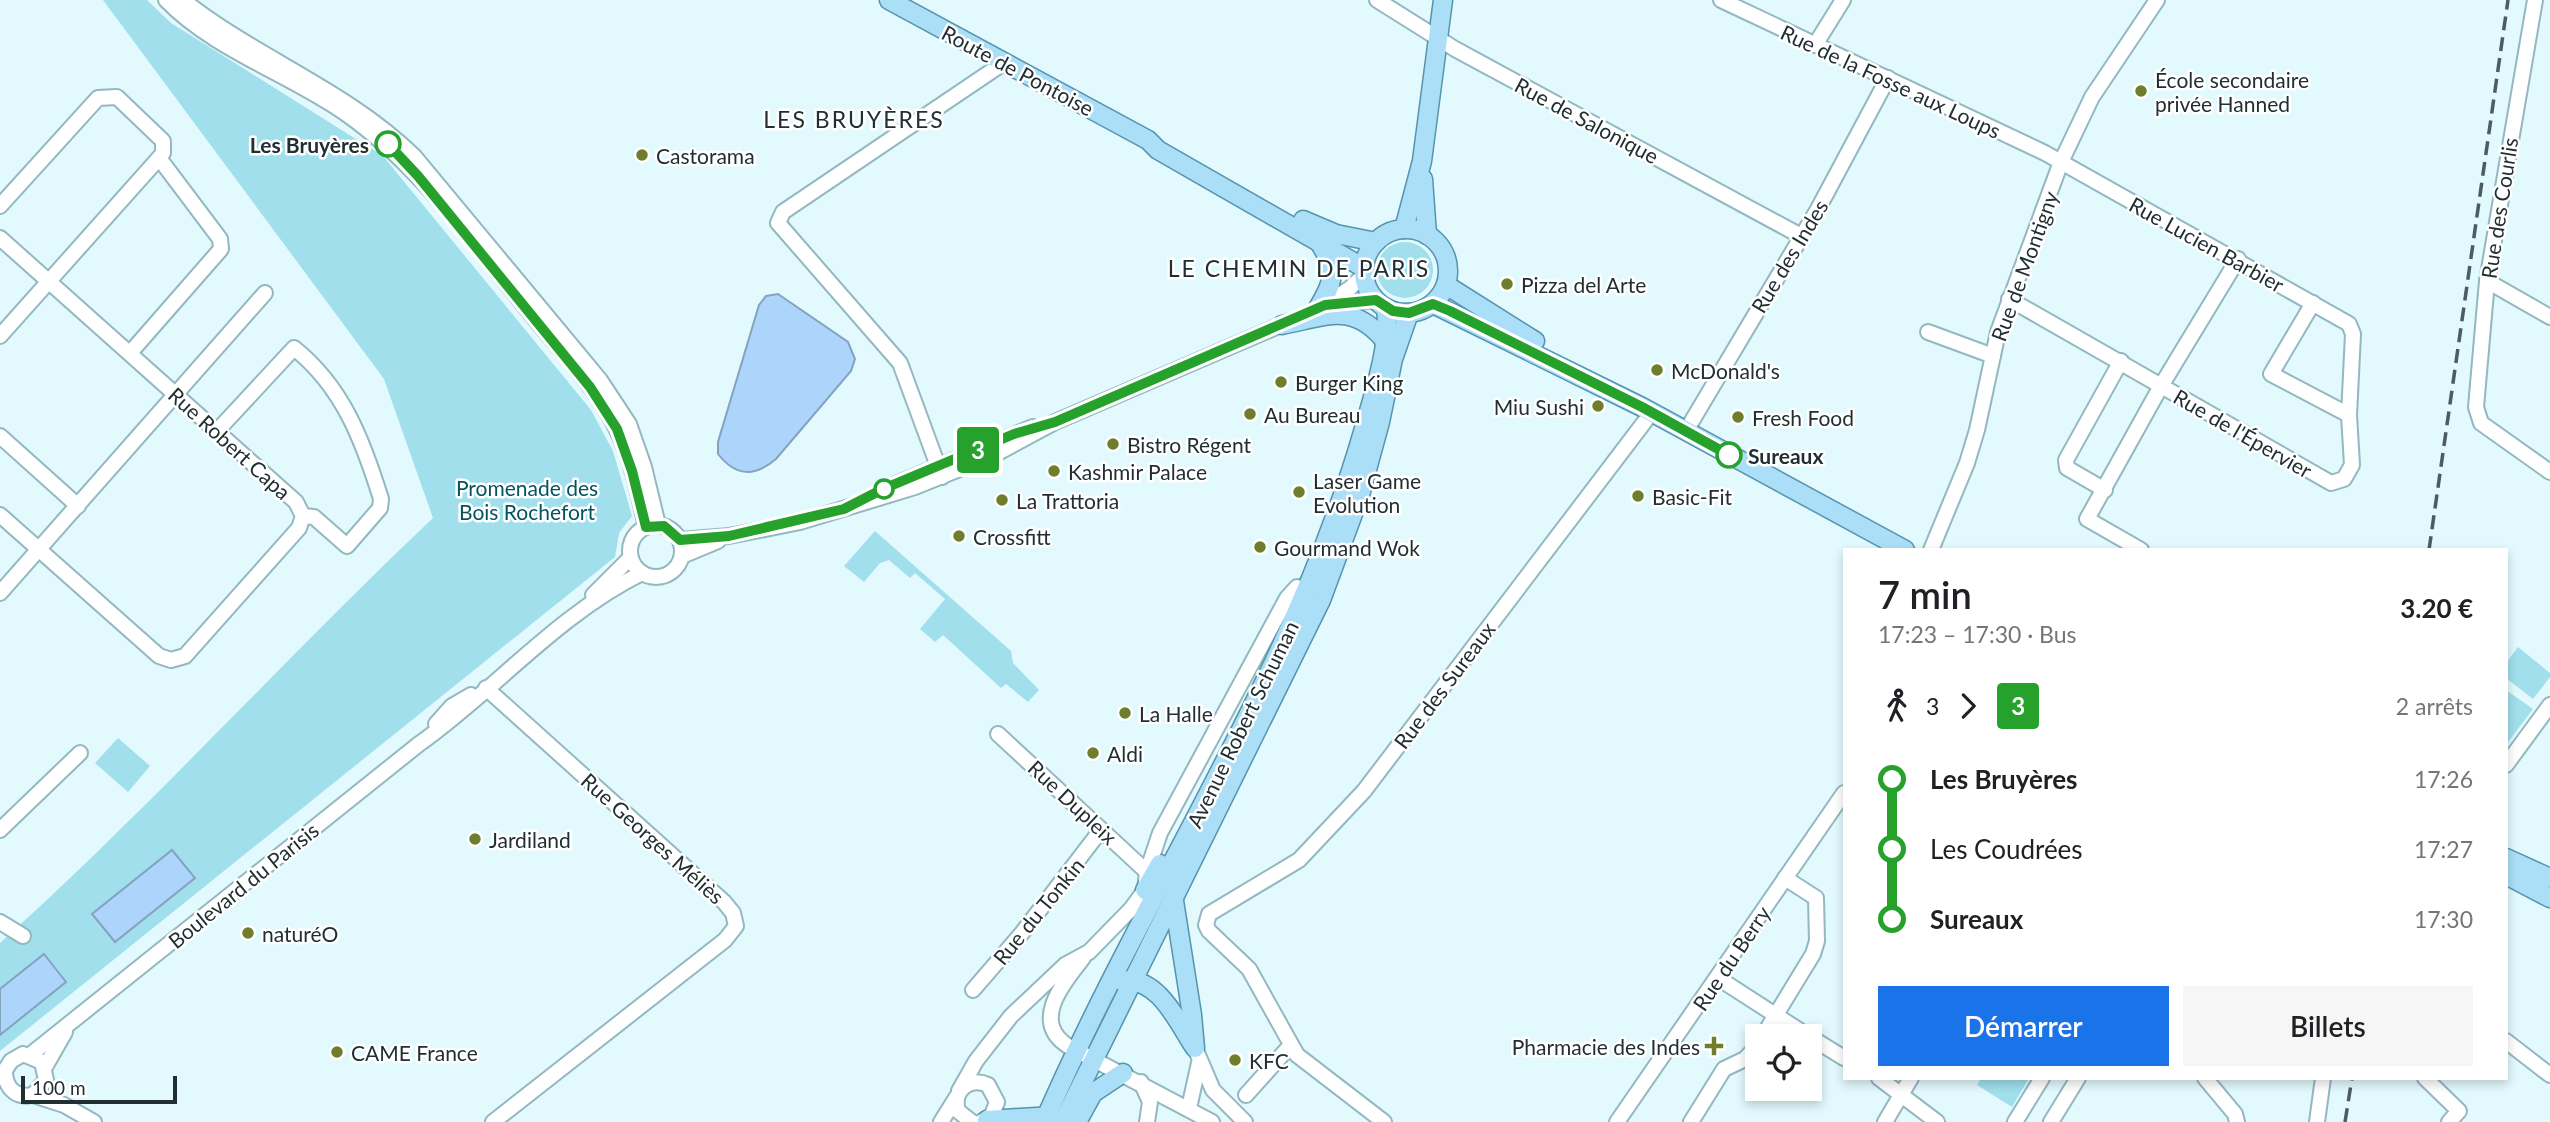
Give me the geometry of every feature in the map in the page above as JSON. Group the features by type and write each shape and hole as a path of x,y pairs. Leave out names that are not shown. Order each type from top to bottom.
{"main road":[{"name":"Route de Pontoise","path":"888,0 1147,140 1161,144 1320,228 1376,242"},
{"path":"1404,229 1422,162 1443,0"},
{"name":"Route de Pontoise","path":"1147,140 1158,150 1319,242 1364,271"},
{"path":"1422,162 1427,235"},
{"path":"1404,229 1427,235 1444,252 1448,264 1446,285 1433,304 1409,313 1381,304 1364,271 1376,242 1394,231 1404,229"},
{"path":"1319,242 1333,271 1321,306"},
{"path":"1446,285 1647,409 1901,548"},
{"name":"Avenue Robert Schuman","path":"1060,1119 1112,983 1240,732 1346,491 1386,342 1381,304"},
{"path":"1433,304 1647,409"},
{"path":"1282,325 1342,313 1362,318 1386,342"},
{"name":"Avenue Robert Schuman","path":"1086,1055 1134,980 1310,624 1360,495 1380,422 1393,359 1409,313"},
{"path":"1303,587 1313,601 1310,624"},
{"path":"1145,890 1201,790 1240,732"},
{"path":"2508,859 2550,878"},
{"path":"2508,876 2550,898"},
{"path":"1174,901 1197,1055"},
{"path":"1112,983 1134,980 1164,1001 1197,1055"},
{"path":"980,1121 1060,1119 1123,1073"}],"street":[{"path":"166,0 207,33 295,81 353,118 383,140 418,176 597,398 617,429 652,526"},
{"path":"183,0 205,17 302,73 384,127 414,156 600,380 629,424 644,467 652,526"},
{"name":"Rue de Salonique","path":"1377,0 1439,36 1455,49 1801,236"},
{"name":"Rue de la Fosse aux Loups","path":"1721,0 2061,162"},
{"path":"1815,45 1843,0"},
{"name":"Rue de Montigny","path":"1932,548 1974,441 2009,299 2061,162 2092,97 2157,0"},
{"name":"Rue des Courlis","path":"2535,0 2487,281 2476,407 2478,418 2487,428 2550,472"},
{"path":"941,471 900,363 778,223 783,212 1005,62"},
{"name":"Rue des Indes","path":"1686,431 1801,236 1888,78"},
{"path":"0,206 78,117 102,97 117,97 159,135 163,145 159,158 0,336"},
{"path":"130,353 221,249 220,239 159,158"},
{"name":"Rue Lucien Barbier","path":"2061,162 2173,226 2238,259 2352,328"},
{"name":"Rue Robert Capa","path":"0,237 296,502 309,517 185,656 171,660 159,656 40,550"},
{"path":"2138,548 2087,519 2161,386 2238,259"},
{"path":"680,540 729,536 844,509 941,471 992,456 1055,422 1321,306 1364,271"},
{"path":"2487,281 2550,317"},
{"path":"0,593 265,293"},
{"name":"Rue de l'Épervier","path":"2009,299 2331,483 2344,479 2353,465 2349,415 2352,328"},
{"path":"2313,303 2271,374 2349,415"},
{"path":"1321,306 1381,304"},
{"path":"1928,332 1993,356"},
{"path":"217,431 294,348 314,364 346,406 381,499 380,508 346,546 309,517"},
{"path":"2105,489 2065,464 2121,361"},
{"name":"Rue des Sureaux","path":"1290,1046 1249,969 1206,925 1209,914 1299,860 1363,791 1647,409"},
{"path":"0,436 78,506"},
{"path":"0,514 40,550"},
{"path":"682,555 680,540 670,529 652,526 632,539 631,558 642,573 656,578 670,573 682,555 729,536"},
{"name":"Boulevard du Parisis","path":"549,636 631,558"},
{"name":"Boulevard du Parisis","path":"30,1055 419,744 459,715 486,688 549,636 613,590 642,573"},
{"path":"1212,1122 1086,1055 1058,1037 1051,1012 1056,994 1088,952 1145,890 1147,872 1160,833 1287,598 1303,587"},
{"name":"Rue Georges Méliès","path":"486,688 724,902 733,913 736,926 725,940 494,1122"},
{"path":"2508,762 2550,705"},
{"name":"Rue Dupleix","path":"998,734 1147,872"},
{"path":"1,824 80,753"},
{"name":"Rue du Berry","path":"1625,1118 1843,794"},
{"name":"Rue du Tonkin","path":"973,990 1022,933 1101,830"},
{"path":"1770,1024 1813,954 1817,941 1816,898 1785,878"},
{"path":"0,922 23,936"},
{"path":"941,1122 976,1061 1012,1016 1065,965 1088,952"},
{"path":"1718,978 1787,1024"},
{"name":"Boulevard du Parisis","path":"46,1070 68,1027"},
{"path":"2508,1042 2550,1074"},
{"path":"1822,1045 1843,1057"},
{"path":"1246,1095 1290,1046 1297,1055 1384,1122"},
{"path":"64,1105 46,1070 30,1055 23,1054 11,1061 2,1076 8,1087 26,1095 64,1105 94,1122"},
{"path":"1189,1108 1197,1055"},
{"path":"1197,1055 1213,1090 1245,1122"},
{"path":"1690,1122 1724,1069 1745,1055"},
{"path":"0,1097 26,1095 43,1086 46,1070"},
{"path":"1882,1080 1937,1122"},
{"path":"1885,1122 1910,1080"},
{"path":"2015,1122 2041,1080"},
{"path":"2051,1122 2077,1080"},
{"path":"2206,1080 2235,1114 2237,1122"},
{"path":"2317,1122 2323,1080"},
{"path":"2427,1080 2459,1111 2449,1122"},
{"path":"975,1081 993,1090 996,1109 980,1121 958,1111 958,1095 975,1081"},
{"path":"1141,1082 1150,1102 1147,1122"}],"green space":[{"name":"Promenade des Bois Rochefort","path":"103,0 147,0 171,23 383,156 591,410 613,451 632,516 619,533 615,557 0,1051 0,943 164,786 433,518 384,379"},
{"path":"1400,242 1410,242 1425,250 1431,259 1431,281 1425,290 1410,298 1400,298 1382,286 1377,275 1377,265 1389,247"},
{"path":"875,531 1011,651 1013,663 1039,690 1028,702 1006,684 1001,688 943,635 935,642 920,629 945,599 915,573 910,578 889,560 880,563 864,582 844,566"},
{"path":"2518,647 2550,673 2550,677 2533,699 2508,680 2508,660"},
{"path":"2508,691 2533,709 2508,742"},
{"path":"118,738 150,766 128,792 95,763"},
{"path":"1980,1080 2028,1080 2012,1107 1977,1085"}],"shaded area":[{"path":"778,294 848,342 855,359 851,371 776,459 761,469 746,472 725,462 718,454 718,442 759,305 766,296"},
{"path":"172,850 195,878 115,942 92,914"},
{"path":"44,954 66,982 0,1035 0,989"}],"railway":[{"path":"2429,548 2508,0"},
{"path":"2345,1122 2352,1080"}],"bus line":[{"name":"3","path":"388,144 418,176 590,387 617,429 632,471 646,527 664,526 680,540 729,536 800,522 844,509 883,489 1014,434 1055,422 1325,305 1376,300 1386,308 1401,313 1418,312 1433,304 1450,311 1642,407 1729,455"}],"place":[{"name":"École secondaire privée Hanned","path":"2141,91"},
{"name":"Les Bruyères","path":"388,144"},
{"name":"Castorama","path":"642,155"},
{"name":"Pizza del Arte","path":"1507,284"},
{"name":"McDonald's","path":"1657,370"},
{"name":"Burger King","path":"1281,382"},
{"name":"Miu Sushi","path":"1598,406"},
{"name":"Au Bureau","path":"1250,414"},
{"name":"Fresh Food","path":"1738,417"},
{"name":"Bistro Régent","path":"1113,444"},
{"name":"Sureaux","path":"1729,455"},
{"name":"Kashmir Palace","path":"1054,471"},
{"name":"Laser Game Evolution","path":"1299,492"},
{"name":"Basic-Fit","path":"1638,496"},
{"name":"La Trattoria","path":"1002,500"},
{"name":"Crossfitt","path":"959,536"},
{"name":"Gourmand Wok","path":"1260,547"},
{"name":"La Halle","path":"1125,713"},
{"name":"Aldi","path":"1093,753"},
{"name":"Jardiland","path":"475,839"},
{"name":"naturéO","path":"248,933"},
{"name":"Pharmacie des Indes","path":"1714,1046"},
{"name":"CAME France","path":"337,1052"},
{"name":"KFC","path":"1235,1060"}],"district":[{"name":"LES BRUYÈRES","path":"854,119"},
{"name":"LE CHEMIN DE PARIS","path":"1299,268"}]}
